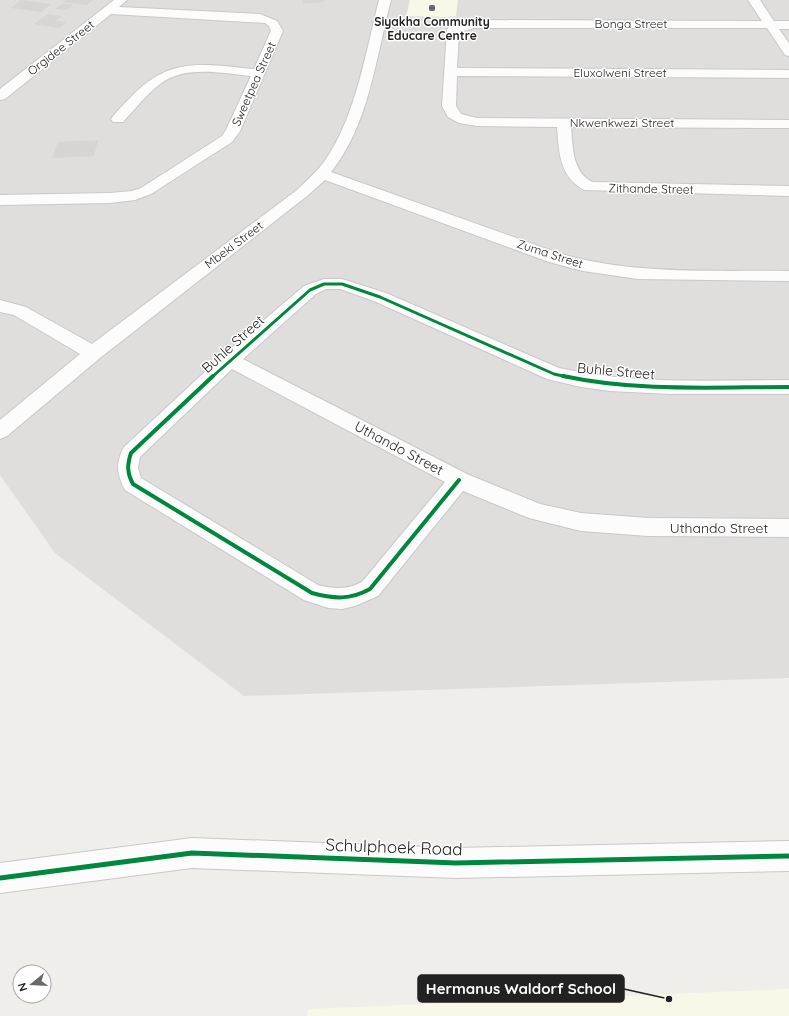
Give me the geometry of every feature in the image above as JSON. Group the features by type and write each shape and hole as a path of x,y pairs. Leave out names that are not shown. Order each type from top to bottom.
{"street":[{"name":"Orgidee Street","path":"0,96 121,0"},
{"name":"Mbeki Street","path":"0,431 93,353 302,193 322,174 337,154 349,130 385,0"},
{"path":"754,0 789,52"},
{"name":"Sweetpea Street","path":"0,200 125,197 146,191 226,139 239,120 277,31 276,25 268,20 231,16 110,10"},
{"name":"Bonga Street","path":"450,72 453,30 473,24 789,25"},
{"path":"118,119 159,78 169,73 192,69 259,73"},
{"name":"Eluxolweni Street","path":"450,72 789,74"},
{"name":"Nkwenkwezi Street","path":"450,72 448,106 451,113 455,118 477,122 789,124"},
{"name":"Zithande Street","path":"564,122 568,163 571,173 576,180 589,187 789,191"},
{"name":"Zuma Street","path":"322,174 555,258 583,266 638,274 789,276"},
{"name":"Buhle Street","path":"459,480 370,589 358,596 347,599 329,598 312,593 133,484 127,475 127,464 131,453 230,360 310,290 317,286 334,283 342,284 380,297 554,374 580,381 653,386 789,387"},
{"path":"0,306 20,311 93,353"},
{"name":"Uthando Street","path":"230,360 459,480 537,512 581,522 648,527 789,528"},
{"name":"Schulphoek Road","path":"0,878 192,853 456,862 789,856"}],"shaded area":[{"path":"0,0 789,0 789,678 244,696 55,553 0,475"},
{"name":"Siyakha Community Educare Centre","path":"410,0 458,0 456,16 406,16"},
{"path":"789,989 789,1016 307,1016 308,1009"}],"building":[{"path":"21,0 51,4 41,12 11,8"},
{"path":"66,0 93,0 87,5 63,2"},
{"path":"303,0 324,0 324,2 302,3"},
{"path":"62,4 73,5 66,10 55,9"},
{"path":"48,14 62,16 55,21 66,22 59,28 34,24"},
{"path":"98,140 94,156 52,158 58,142"}],"cycle path":[{"path":"459,480 370,589 348,598 335,598 312,593 133,484 128,472 128,461 131,453 230,360 310,290 324,284 342,284 380,297 554,374 581,380 640,386 789,387"},
{"path":"0,878 192,853 456,863 789,856"}],"place":[{"name":"Siyakha Community Educare Centre","path":"432,8"},
{"name":"Hermanus Waldorf School","path":"669,999"}]}
